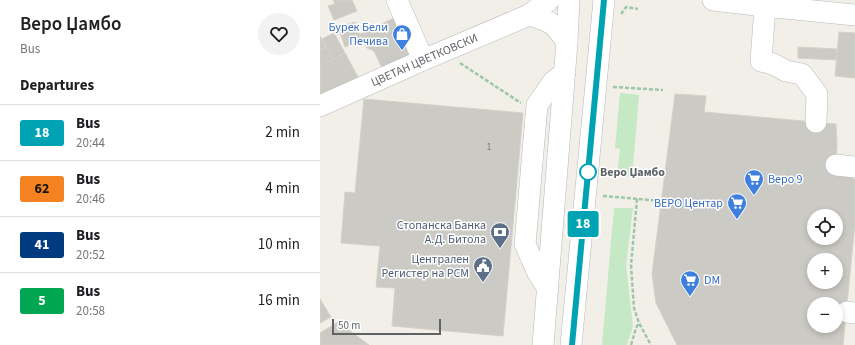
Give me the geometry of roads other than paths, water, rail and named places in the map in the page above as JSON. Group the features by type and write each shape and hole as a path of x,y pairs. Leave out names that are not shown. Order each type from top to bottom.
{"street":[{"path":"397,0 423,60"},
{"name":"ЦВЕТАН ЦВЕТКОВСКИ","path":"320,106 529,15 549,0"},
{"path":"543,345 570,0"},
{"path":"572,345 604,0"},
{"path":"713,0 855,14"},
{"path":"765,6 761,61 773,64 786,71 802,74 817,94 816,122"},
{"path":"529,15 551,23 557,28 567,42"},
{"path":"548,289 537,271 525,244 538,105 553,82 565,72"}],"place":[{"name":"Бурек Бели Печива","path":"402,51"},
{"name":"Веро Џамбо","path":"588,172"},
{"name":"Веро 9","path":"754,196"},
{"name":"ВЕРО Центар","path":"737,220"},
{"name":"Стопанска Банка А.Д. Битола","path":"500,249"},
{"name":"Централен Регистер на РСМ","path":"483,283"},
{"name":"DM","path":"690,297"}]}
